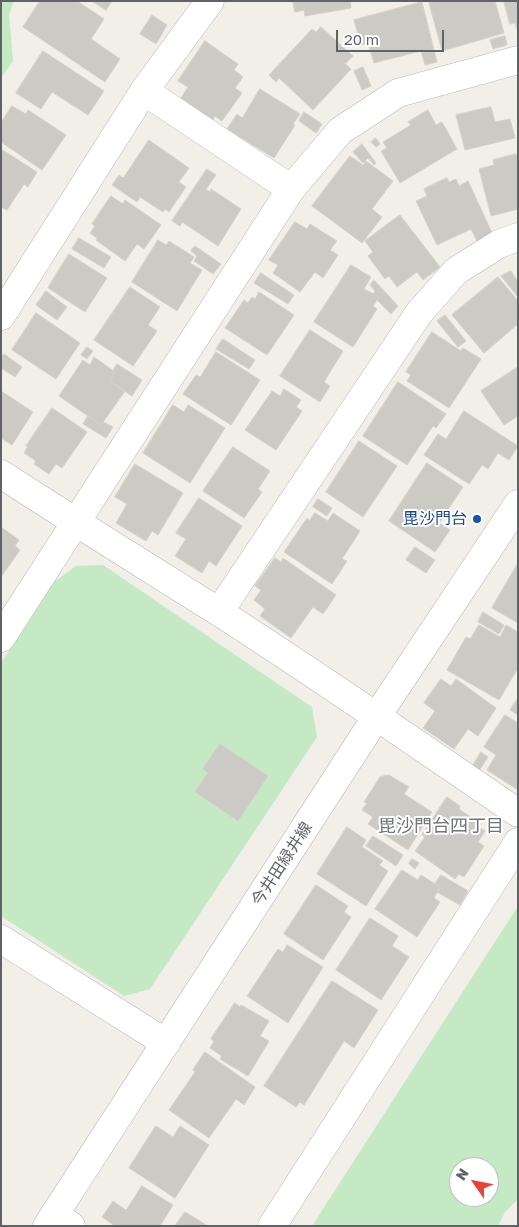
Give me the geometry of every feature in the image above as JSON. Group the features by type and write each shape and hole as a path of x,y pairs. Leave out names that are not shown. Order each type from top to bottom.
{"street":[{"path":"1,316 144,91 210,1"},
{"path":"1,638 291,189 340,132 398,93 518,60"},
{"path":"144,91 291,189"},
{"path":"219,612 419,313 456,271 499,244 518,237"},
{"path":"1,474 219,612 518,812"},
{"name":"今井田緑井線","path":"58,1222 166,1043 377,716 518,504"},
{"path":"272,1226 518,842"},
{"path":"2,942 166,1043"}],"green space":[{"path":"1,1 14,1 9,14 13,61 1,78"},
{"path":"103,565 312,707 317,737 150,989 124,996 1,916 1,663 54,582 76,566"},
{"path":"518,906 518,1199 505,1212 498,1226 312,1226"}],"building":[{"path":"40,1 77,1 104,19 91,39 120,59 105,82 23,27"},
{"path":"92,1 112,1 106,10"},
{"path":"293,1 350,1 351,8 305,16 304,10 295,12"},
{"path":"435,1 495,1 504,33 442,51 429,3"},
{"path":"504,1 518,1 518,32 515,23 510,24"},
{"path":"422,2 437,62 425,65 421,51 374,63 368,43 361,45 354,20"},
{"path":"152,15 167,25 156,44 140,34"},
{"path":"321,27 353,56 345,64 351,69 313,110 279,78 276,82 269,75 312,29 316,32"},
{"path":"505,36 507,45 493,49 490,40"},
{"path":"205,41 238,64 234,70 243,77 235,88 242,93 222,121 215,116 213,120 181,98 188,87 178,81"},
{"path":"43,51 104,91 88,115 52,92 41,109 16,93"},
{"path":"363,67 371,86 362,90 354,71"},
{"path":"260,89 300,114 274,158 227,129 237,114 242,118"},
{"path":"12,106 26,114 28,110 66,135 42,170 1,142 1,123"},
{"path":"491,107 495,122 510,119 515,138 465,150 456,115"},
{"path":"428,110 436,125 442,122 457,149 400,183 381,151 387,148 383,142 411,125 408,122"},
{"path":"304,112 322,124 316,133 299,121"},
{"path":"376,138 380,144 376,147 371,142"},
{"path":"149,140 189,168 179,182 186,187 169,212 165,209 163,212 140,197 137,202 112,185 119,175 123,178"},
{"path":"362,144 376,163 374,165 368,158 363,163 353,152"},
{"path":"1,149 37,172 28,187 24,184 7,210 1,207"},
{"path":"516,154 518,157 518,209 491,216 479,169 494,165 493,160"},
{"path":"350,156 363,165 366,161 393,181 372,209 382,217 362,243 312,206"},
{"path":"207,169 216,175 206,189 210,192 211,189 241,209 218,246 182,222 180,226 172,221"},
{"path":"447,178 449,182 456,179 459,186 468,181 493,235 478,243 471,229 437,245 416,201 427,196 424,189"},
{"path":"111,196 123,204 125,200 161,225 144,249 137,244 125,261 96,240 97,238 90,233 95,226 92,224"},
{"path":"400,215 440,267 423,280 417,272 397,287 389,276 385,279 368,256 373,252 365,241"},
{"path":"295,222 307,229 310,224 337,241 330,250 338,255 323,278 315,272 300,292 273,273 278,265 269,260"},
{"path":"79,238 111,257 104,268 72,249"},
{"path":"158,240 166,245 169,241 194,257 190,263 202,270 177,311 132,282"},
{"path":"195,246 221,264 213,274 194,261 197,256 191,251"},
{"path":"69,254 107,278 85,312 48,288"},
{"path":"351,265 371,277 364,289 379,297 373,306 377,309 353,347 314,322"},
{"path":"511,271 518,282 518,297 501,276"},
{"path":"261,273 294,295 288,304 254,283"},
{"path":"498,277 518,301 518,324 484,353 452,315"},
{"path":"374,280 398,306 391,314 377,300 379,297 373,294 375,291 370,285"},
{"path":"130,287 160,307 148,325 157,331 133,366 94,340"},
{"path":"46,291 67,307 57,320 36,305"},
{"path":"259,292 294,315 267,355 225,328 244,300 248,303 252,297 255,299"},
{"path":"36,313 80,343 56,379 12,350"},
{"path":"445,315 466,341 458,347 437,321"},
{"path":"310,330 343,351 324,382 330,386 320,402 280,376"},
{"path":"432,332 461,351 463,348 481,359 449,408 407,381 411,375 406,372"},
{"path":"223,339 255,360 249,369 216,349"},
{"path":"87,347 93,351 87,359 81,355"},
{"path":"216,352 260,380 231,425 183,394 196,375 200,377"},
{"path":"4,354 22,367 15,377 1,368 1,358"},
{"path":"94,357 115,372 109,381 125,391 101,425 59,396 83,360 90,365"},
{"path":"117,364 142,380 132,396 109,381 115,372 113,371"},
{"path":"518,367 518,416 504,425 481,391"},
{"path":"398,382 446,414 436,428 433,426 407,465 363,436"},
{"path":"284,389 301,400 296,407 302,411 276,450 245,430 272,391 280,396"},
{"path":"1,391 33,412 12,445 1,438"},
{"path":"173,405 184,412 188,405 225,428 190,483 143,453"},
{"path":"52,408 87,432 62,468 56,464 49,474 34,464 36,461 24,453 28,446 26,446"},
{"path":"464,411 518,446 509,460 498,453 488,469 482,465 469,484 424,455 438,434 446,439"},
{"path":"88,416 101,425 103,422 113,427 106,438 83,424"},
{"path":"359,441 397,466 363,517 326,492"},
{"path":"233,447 270,471 258,489 262,492 244,518 203,491"},
{"path":"427,463 463,487 439,523 450,530 435,552 389,521"},
{"path":"135,464 183,493 158,535 152,531 146,541 116,523 127,504 115,497"},
{"path":"199,498 242,526 216,566 209,561 202,573 175,556 186,539 176,533"},
{"path":"318,499 332,508 327,516 313,507"},
{"path":"315,513 328,521 333,513 360,531 342,559 347,561 332,584 284,552 307,518 309,521"},
{"path":"1,527 19,540 15,546 20,550 1,577"},
{"path":"415,547 435,560 426,573 406,560"},
{"path":"275,558 281,562 283,558 336,595 323,614 313,607 291,638 260,616 265,609 254,600 261,590 255,586"},
{"path":"518,563 518,623 492,608"},
{"path":"483,612 504,625 499,634 478,622"},
{"path":"479,625 500,637 506,625 518,632 518,668 499,700 447,670 466,637 470,639"},
{"path":"441,679 451,686 456,679 496,708 478,736 468,729 454,749 423,728 435,711 424,703"},
{"path":"518,698 518,715 510,710"},
{"path":"505,715 518,723 518,790 487,770 496,755 484,747"},
{"path":"220,744 268,776 238,821 195,792 208,773 203,769"},
{"path":"481,752 488,757 479,771 472,767"},
{"path":"389,775 409,787 404,794 432,812 408,850 368,824 373,817 362,810 367,803 364,802 380,777"},
{"path":"447,797 460,806 459,809 481,824 479,827 485,831 478,842 484,846 464,877 459,874 455,879 415,851 425,837 422,835"},
{"path":"347,827 366,840 362,847 383,861 379,865 388,871 366,906 317,874"},
{"path":"373,836 403,855 396,866 366,846"},
{"path":"412,859 419,863 415,869 409,864"},
{"path":"402,870 418,880 421,875 440,887 434,898 440,902 417,937 375,909"},
{"path":"441,875 468,891 460,905 437,892 440,887 435,884"},
{"path":"316,885 348,906 344,912 351,917 323,960 284,934"},
{"path":"370,918 398,936 392,946 409,957 381,1000 336,970"},
{"path":"287,945 323,967 288,1023 247,996 278,949 283,952"},
{"path":"332,981 378,1010 354,1048 344,1041 304,1105 300,1102 296,1107 264,1086"},
{"path":"235,1003 269,1021 260,1036 269,1041 248,1076 220,1059 222,1056 210,1048 214,1041 211,1039"},
{"path":"205,1052 255,1087 244,1105 236,1099 209,1138 169,1110 195,1072 193,1070"},
{"path":"156,1126 173,1137 180,1126 209,1145 175,1198 129,1168"},
{"path":"142,1186 173,1205 160,1226 115,1226 102,1217 113,1201 126,1210"},
{"path":"185,1212 208,1226 175,1226"}],"place":[{"name":"毘沙門台","path":"477,519"}],"district":[{"name":"毘沙門台四丁目","path":"441,826"}]}
